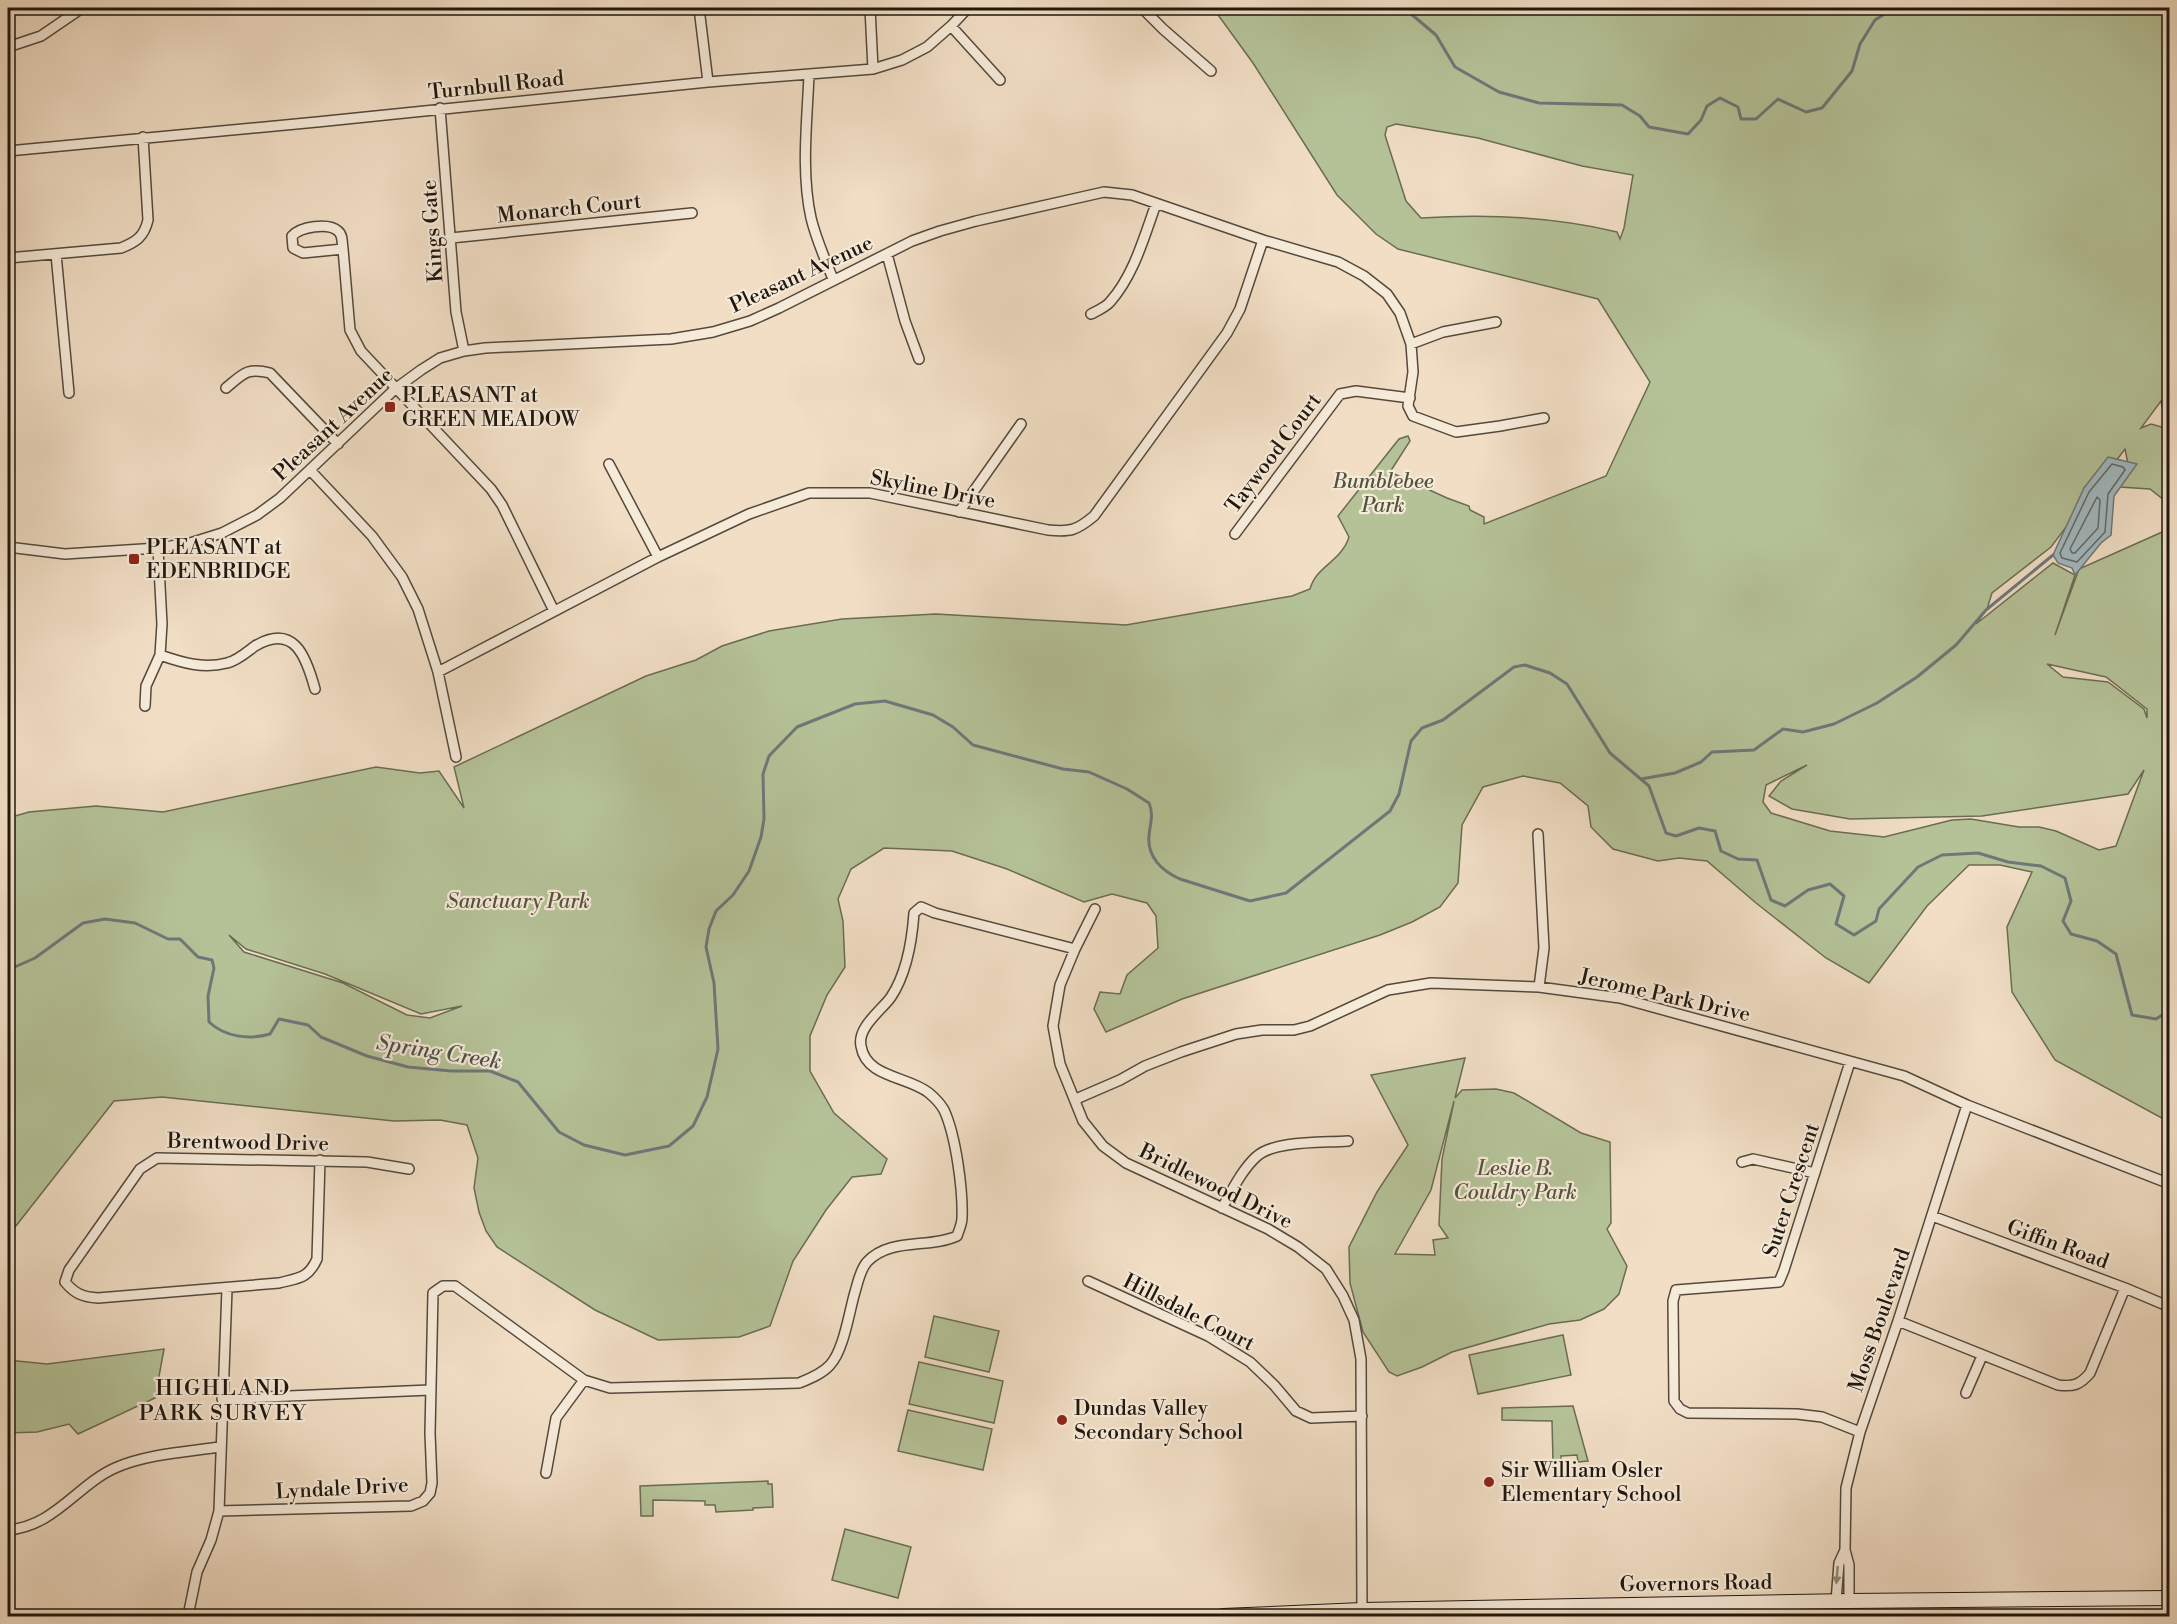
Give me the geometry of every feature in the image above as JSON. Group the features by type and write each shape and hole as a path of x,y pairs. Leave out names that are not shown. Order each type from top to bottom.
{"main road":[{"name":"Governors Road","path":"1223,1617 1842,1601 2169,1598"}],"street":[{"path":"8,47 41,36 82,8"},
{"path":"699,8 708,82"},
{"path":"870,8 873,69"},
{"name":"Turnbull Road","path":"8,151 708,82 873,69 902,60 927,47 968,8"},
{"path":"1142,8 1211,71"},
{"path":"951,26 1000,80"},
{"path":"809,75 807,146 810,208 817,237 833,279"},
{"name":"Kings Gate","path":"440,108 456,312 464,351"},
{"path":"8,258 120,248 136,242 145,233 148,220 143,137"},
{"name":"Pleasant Avenue","path":"8,549 65,554 158,548 222,533 257,515 280,498 395,389 440,358 464,351 533,345 671,339 713,332 759,317 912,241 976,221 1104,192 1132,195 1263,240 1338,262 1364,276 1387,294 1400,313 1411,344 1413,372 1409,402"},
{"path":"1090,314 1109,304 1124,281 1138,255 1156,204"},
{"name":"Monarch Court","path":"451,238 692,213"},
{"path":"343,249 303,254 293,248 292,236 302,230 331,227 338,230 343,249 350,330 361,351 491,489 502,505 554,610"},
{"name":"Skyline Drive","path":"438,672 658,557 749,514 809,493 870,493 1067,532 1081,527 1094,516 1227,333 1240,309 1263,240"},
{"path":"56,254 69,393"},
{"path":"886,254 905,321 919,359"},
{"path":"1411,344 1443,332 1496,322"},
{"path":"226,388 242,375 256,369 270,373 338,444"},
{"name":"Taywood Court","path":"1235,534 1340,394 1356,391 1409,402"},
{"path":"1409,402 1413,416 1456,432 1544,418"},
{"path":"959,512 1021,424"},
{"path":"609,464 658,557"},
{"path":"310,470 372,536 402,577 418,609 438,672 456,757"},
{"path":"144,706 146,686 160,655 162,624 158,548"},
{"path":"160,655 201,667 230,662 269,639 282,638 292,641 309,665 315,689"},
{"path":"1538,834 1544,948 1539,987"},
{"path":"546,1473 556,1418 584,1380 622,1389 798,1383 830,1366 838,1353 860,1275 867,1262 887,1248 946,1241 957,1236 962,1220 960,1179 945,1111 927,1091 881,1071 865,1060 860,1043 863,1032 876,1012 891,998 901,978 913,930 914,914 921,907 934,913 1075,949"},
{"name":"Bridlewood Drive","path":"1095,909 1060,985 1053,1026 1060,1064 1083,1121 1104,1146 1126,1163 1268,1229 1298,1247 1326,1269 1343,1296 1354,1320 1360,1359 1362,1416 1362,1613"},
{"name":"Jerome Park Drive","path":"1076,1099 1180,1052 1236,1034 1262,1030 1294,1030 1310,1026 1388,990 1431,982 1539,987 1620,998 1904,1076 1967,1105 2169,1184"},
{"name":"Suter Crescent","path":"1850,1062 1779,1282 1676,1290 1673,1301 1674,1401 1680,1409 1688,1413 1797,1414 1822,1417 1860,1432"},
{"name":"Moss Boulevard","path":"1842,1601 1839,1563 1845,1550 1846,1488 1860,1432 1967,1105"},
{"path":"1222,1208 1246,1168 1258,1155 1273,1147 1348,1141"},
{"name":"Brentwood Drive","path":"227,1288 98,1299 84,1297 72,1290 65,1282 69,1270 140,1170 157,1158 367,1162 409,1169"},
{"path":"1742,1162 1753,1159 1815,1173"},
{"path":"188,1617 197,1572 212,1540 219,1510 227,1288 279,1283 304,1276 312,1269 316,1259 320,1160"},
{"name":"Giffin Road","path":"1932,1216 2125,1288 2169,1307"},
{"name":"Hillsdale Court","path":"1088,1281 1208,1336 1250,1362 1296,1411 1311,1418 1362,1416"},
{"name":"Lyndale Drive","path":"219,1510 411,1506 423,1501 430,1493 432,1483 430,1390 433,1293 443,1286 455,1286 584,1380"},
{"path":"1898,1321 1982,1356 2058,1385 2070,1387 2082,1384 2090,1374 2125,1288"},
{"path":"1966,1392 1982,1356"},
{"path":"222,1400 430,1390"},
{"path":"8,1530 19,1529 45,1518 71,1501 92,1482 116,1468 154,1457 220,1447"}],"green space":[{"path":"1213,8 2169,8 2169,404 2162,401 2163,410 2161,401 2141,428 2151,424 2169,429 2169,504 2150,489 2120,487 2118,473 2128,464 2125,449 2051,547 1992,593 1987,609 1976,624 2053,563 2075,575 2055,635 2079,569 2169,529 2169,1122 2055,1060 2012,992 2007,927 2032,872 2000,865 1969,865 1927,906 1869,983 1826,958 1707,861 1679,858 1658,861 1613,849 1591,827 1588,806 1560,783 1523,776 1483,787 1462,825 1458,883 1440,907 1380,935 1182,999 1106,1032 1094,1009 1100,992 1120,994 1127,975 1158,948 1156,916 1147,903 1112,894 1084,902 1007,869 952,851 884,848 851,869 838,899 843,921 845,967 827,995 810,1036 810,1071 834,1113 887,1159 881,1174 852,1177 826,1210 793,1261 770,1326 739,1337 658,1340 595,1310 497,1247 486,1231 479,1212 474,1188 478,1158 467,1125 440,1120 394,1121 162,1097 114,1101 8,1236 8,818 29,812 96,806 163,812 376,767 420,773 439,771 464,808 454,767 646,676 696,660 722,646 769,631 842,619 936,614 1126,625 1292,596 1310,589 1313,581 1340,552 1349,537 1338,516 1399,439 1408,436 1410,441 1390,472 1469,506 1470,510 1484,517 1484,524 1606,476 1650,382 1598,299 1398,249 1376,234 1337,195 1253,63","holes":["1396,124 1478,138 1582,166 1633,175 1620,239 1617,232 1544,219 1495,216 1421,218 1406,201 1385,135 1387,127","2047,664 2106,677 2147,709 2147,718 2144,709 2108,682 2063,677","1807,765 1781,781 1769,796 1792,809 1850,819 1982,816 2128,794 2144,770 2116,846 2099,850 2056,831 1971,819 1952,820 1884,837 1830,831 1771,813 1763,802 1766,785","229,935 246,949 325,974 421,1014 462,1006 430,1018 407,1015 343,983 244,952"]},
{"name":"Leslie B. Couldry Park","path":"1465,1058 1455,1098 1462,1090 1496,1089 1514,1093 1581,1133 1610,1142 1611,1223 1607,1229 1627,1266 1619,1294 1604,1309 1580,1320 1549,1324 1452,1352 1397,1376 1389,1372 1363,1332 1350,1283 1349,1247 1377,1192 1408,1145 1371,1075","holes":["1454,1101 1442,1159 1439,1225 1448,1238 1433,1240 1435,1255 1395,1254 1431,1190"]},
{"path":"934,1316 999,1331 989,1372 925,1357"},
{"path":"1563,1335 1571,1375 1478,1394 1469,1355"},
{"path":"164,1349 155,1398 78,1434 69,1424 37,1432 8,1433 8,1360 47,1364"},
{"path":"919,1362 1003,1381 994,1423 909,1404"},
{"path":"1573,1406 1588,1461 1578,1462 1577,1455 1561,1456 1561,1462 1553,1462 1552,1421 1502,1420 1502,1408"},
{"path":"908,1410 992,1429 983,1470 898,1451"},
{"path":"768,1481 768,1484 772,1484 773,1507 716,1512 715,1505 705,1505 705,1501 653,1500 653,1516 641,1516 640,1486"},
{"path":"845,1529 911,1547 898,1598 832,1580"}],"water":[{"path":"2108,457 2137,464 2114,496 2111,535 2101,543 2075,575 2072,568 2058,563 2053,555 2084,488"}],"waterway":[{"path":"1404,8 1436,35 1455,67 1499,92 1539,103 1622,105 1640,116 1649,127 1688,134 1701,120 1707,106 1720,98 1738,107 1741,119 1756,119 1778,99 1806,112 1822,108 1852,71 1860,44 1875,20 1894,8"},
{"path":"1641,779 1675,773 1701,762 1712,752 1754,750 1783,729 1803,732 1834,724 1877,703 1917,677 1956,645 1986,610 2053,555"},
{"name":"Spring Creek","path":"8,970 35,958 83,923 105,919 135,923 168,939 180,939 198,957 212,960 214,968 208,996 209,1022 222,1031 238,1036 262,1036 270,1034 279,1019 308,1025 321,1037 367,1056 408,1067 451,1071 490,1071 518,1082 559,1132 584,1145 625,1155 669,1146 693,1126 707,1097 718,1049 714,983 706,947 709,929 716,911 733,895 749,871 761,837 764,819 763,774 769,756 797,727 855,704 885,701 933,715 953,727 973,745 1063,769 1089,772 1127,789 1149,803 1150,850 1153,857 1167,872 1180,879 1250,901 1286,893 1390,811 1399,794 1411,741 1422,728 1443,720 1514,667 1525,665 1550,673 1567,684 1610,753 1649,786 1666,833 1676,836 1699,828 1715,831 1721,851 1738,859 1757,860 1771,900 1785,906 1808,890 1830,884 1844,896 1836,924 1854,935 1876,921 1879,909 1918,867 1942,855 1978,853 2008,862 2041,866 2065,878 2071,901 2063,921 2071,934 2097,941 2116,954 2132,1015 2156,1019 2170,1010"}],"place":[{"name":"PLEASANT at GREEN MEADOW","path":"390,407"},
{"name":"PLEASANT at EDENBRIDGE","path":"134,559"},
{"name":"Dundas Valley Secondary School","path":"1062,1420"},
{"name":"Sir William Osler Elementary School","path":"1489,1482"}],"district":[{"name":"HIGHLAND PARK SURVEY","path":"223,1400"}],"park label":[{"name":"Bumblebee Park","path":"1383,493"},
{"name":"Sanctuary Park","path":"518,901"}]}
